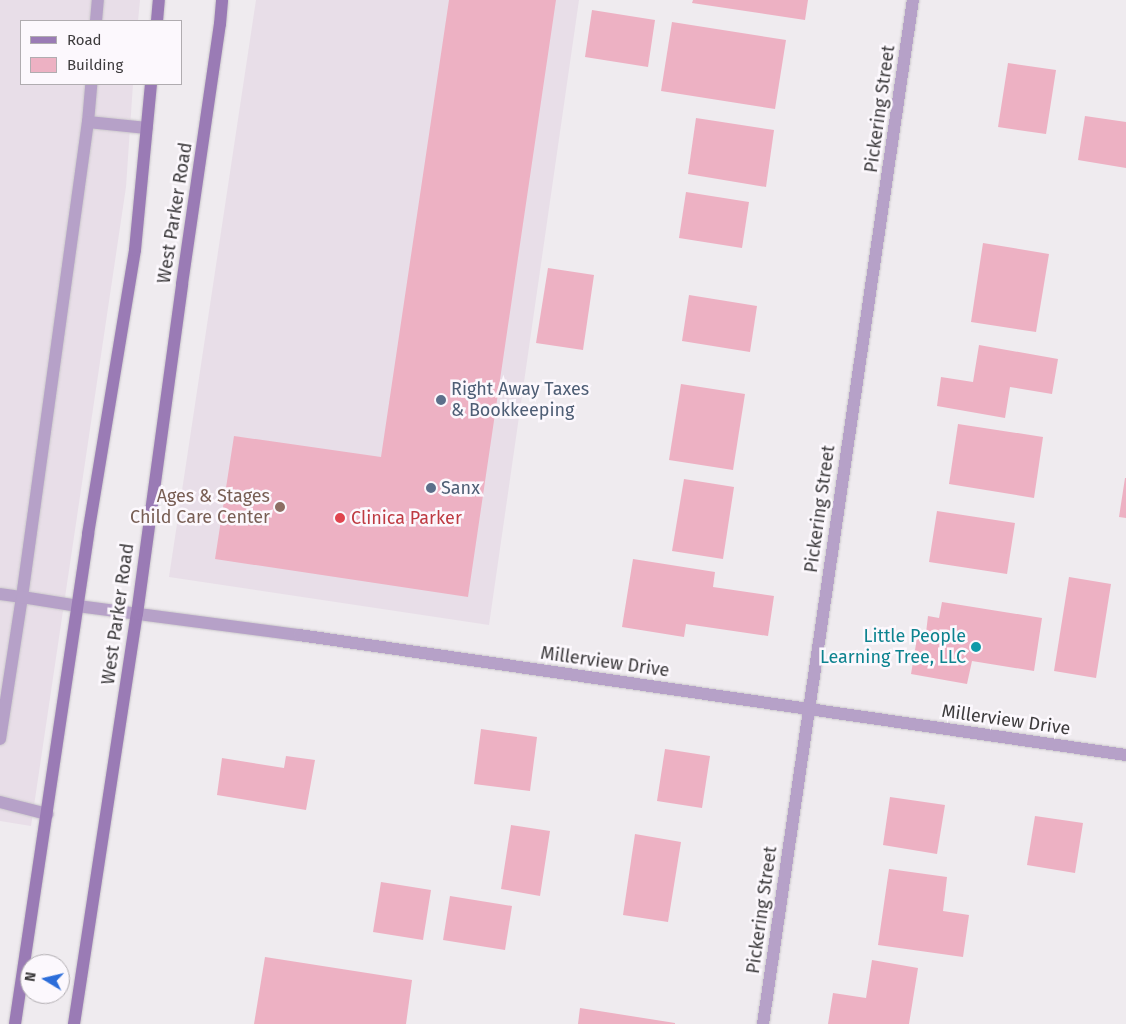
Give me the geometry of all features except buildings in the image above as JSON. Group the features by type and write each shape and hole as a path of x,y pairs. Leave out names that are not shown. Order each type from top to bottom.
{"main road":[{"path":"157,20 159,0"},
{"name":"West Parker Road","path":"74,1024 137,614 222,0"},
{"name":"West Parker Road","path":"15,1024 134,250 151,85"}],"street":[{"path":"96,20 98,0"},
{"name":"Pickering Street","path":"763,1024 913,0"},
{"path":"0,738 4,682 22,597 88,122 91,85"},
{"path":"88,122 147,128"},
{"name":"Millerview Drive","path":"0,594 1126,756"},
{"path":"0,802 47,814"}],"shaded area":[{"path":"0,0 140,0 138,20 20,20 20,85 133,85 126,187 31,826 0,821"},
{"path":"256,0 579,0 489,625 169,577"}],"place":[{"name":"Right Away Taxes & Bookkeeping","path":"441,400"},
{"name":"Sanx","path":"431,488"},
{"name":"Ages & Stages Child Care Center","path":"280,507"},
{"name":"Clinica Parker","path":"340,518"},
{"name":"Little People Learning Tree, LLC","path":"976,647"}]}
